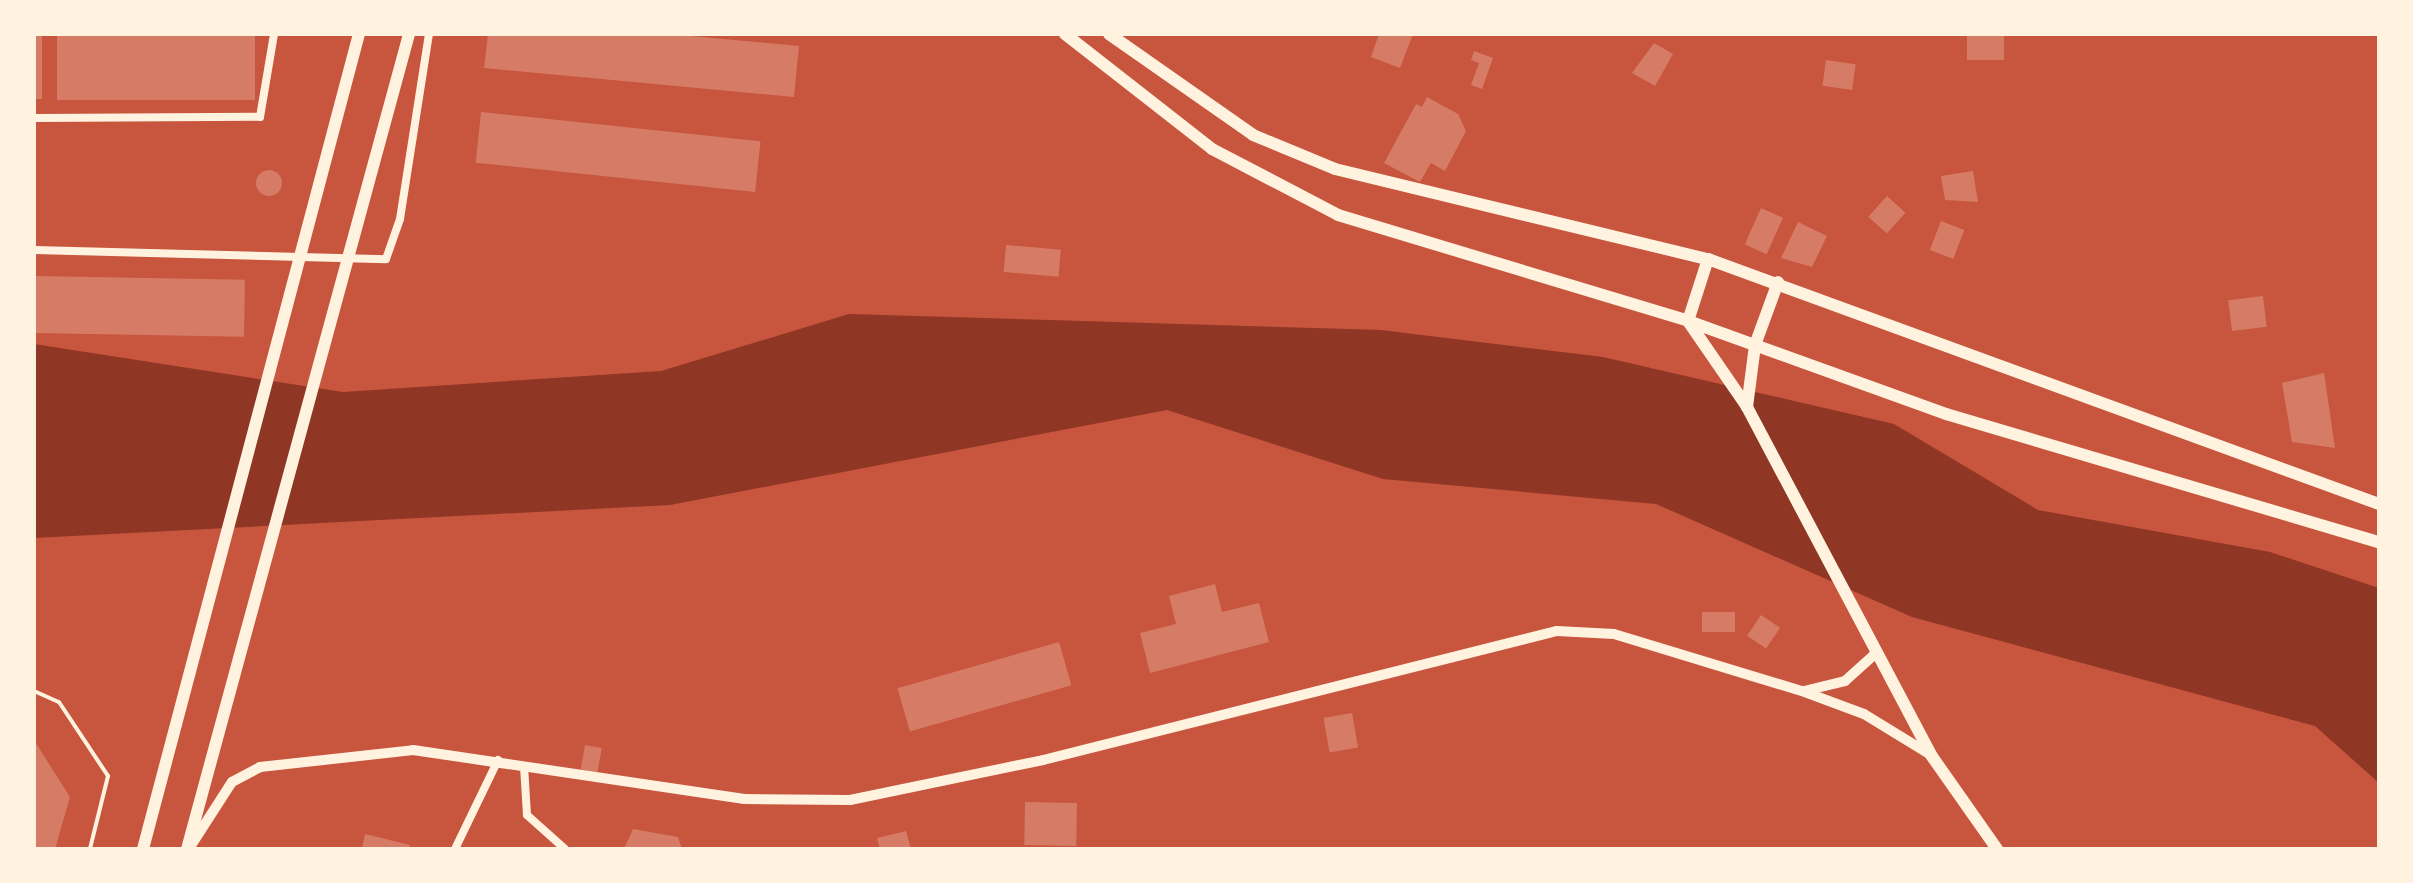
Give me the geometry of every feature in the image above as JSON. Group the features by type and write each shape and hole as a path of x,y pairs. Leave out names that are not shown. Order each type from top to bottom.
{"main road":[{"path":"143,849 359,34"},
{"path":"188,849 365,206 409,34"},
{"path":"1065,34 1212,149 1338,215 1688,321 1946,414 2379,542"},
{"path":"1109,34 1253,135 1335,169 1708,259 1778,282 2376,503"},
{"path":"1688,321 1708,259"},
{"path":"1747,407 1755,345 1778,282"},
{"path":"1688,321 1747,407 1865,637 1931,755 1997,849"}],"street":[{"path":"34,118 260,117 274,34"},
{"path":"34,250 386,259 400,219 429,34"},
{"path":"188,849 232,782 260,767 377,751 498,760 793,804 850,800 1557,631 1614,634 1802,691 1864,714 1931,755"},
{"path":"1802,691 1845,681 1875,654"},
{"path":"455,849 498,760"},
{"path":"524,766 527,815 565,849"}],"lane":[{"path":"34,691 59,702 108,776 90,849"}],"shaded area":[{"path":"849,314 1381,330 1603,357 1894,424 2038,510 2270,552 2379,588 2379,783 2315,726 1912,617 1656,504 1383,479 1167,410 670,505 34,538 34,344 343,392 661,371"}],"building":[{"path":"34,34 42,34 42,99 34,99"},
{"path":"57,34 255,34 255,100 57,100"},
{"path":"488,34 669,34 799,46 794,97 484,68"},
{"path":"1379,34 1413,34 1400,68 1371,57"},
{"path":"1967,34 2004,34 2004,60 1967,60"},
{"path":"1654,43 1673,54 1655,86 1632,73"},
{"path":"1474,51 1493,58 1482,89 1471,85 1479,63 1471,60"},
{"path":"1826,60 1856,64 1852,90 1822,86"},
{"path":"1427,97 1458,114 1466,131 1445,171 1431,163 1420,182 1384,163 1416,104 1422,107"},
{"path":"481,112 760,141 755,192 476,163"},
{"path":"269,170 278,174 282,183 278,192 269,196 260,192 256,183 260,174"},
{"path":"1973,171 1978,202 1945,200 1941,176"},
{"path":"1887,196 1906,213 1887,234 1868,217"},
{"path":"1761,208 1783,218 1767,254 1745,245"},
{"path":"1941,221 1964,230 1953,259 1930,250"},
{"path":"1798,222 1827,236 1812,267 1781,258"},
{"path":"1006,245 1061,250 1058,277 1004,272"},
{"path":"34,276 245,280 244,337 34,333"},
{"path":"2263,296 2267,327 2232,331 2228,300"},
{"path":"2324,373 2335,448 2292,442 2282,383"},
{"path":"1215,584 1222,612 1259,603 1269,642 1150,673 1140,633 1176,624 1169,596"},
{"path":"1702,612 1735,612 1735,632 1702,632"},
{"path":"1761,615 1780,628 1766,649 1747,636"},
{"path":"1059,642 1071,685 910,732 898,688"},
{"path":"1352,713 1358,747 1330,753 1323,718"},
{"path":"34,740 70,797 55,849 34,849"},
{"path":"585,745 602,748 597,773 581,770"},
{"path":"1025,802 1077,803 1076,846 1024,845"},
{"path":"633,829 678,837 682,849 624,849"},
{"path":"906,831 911,849 880,849 877,838"},
{"path":"365,834 410,845 409,849 362,849"}]}
